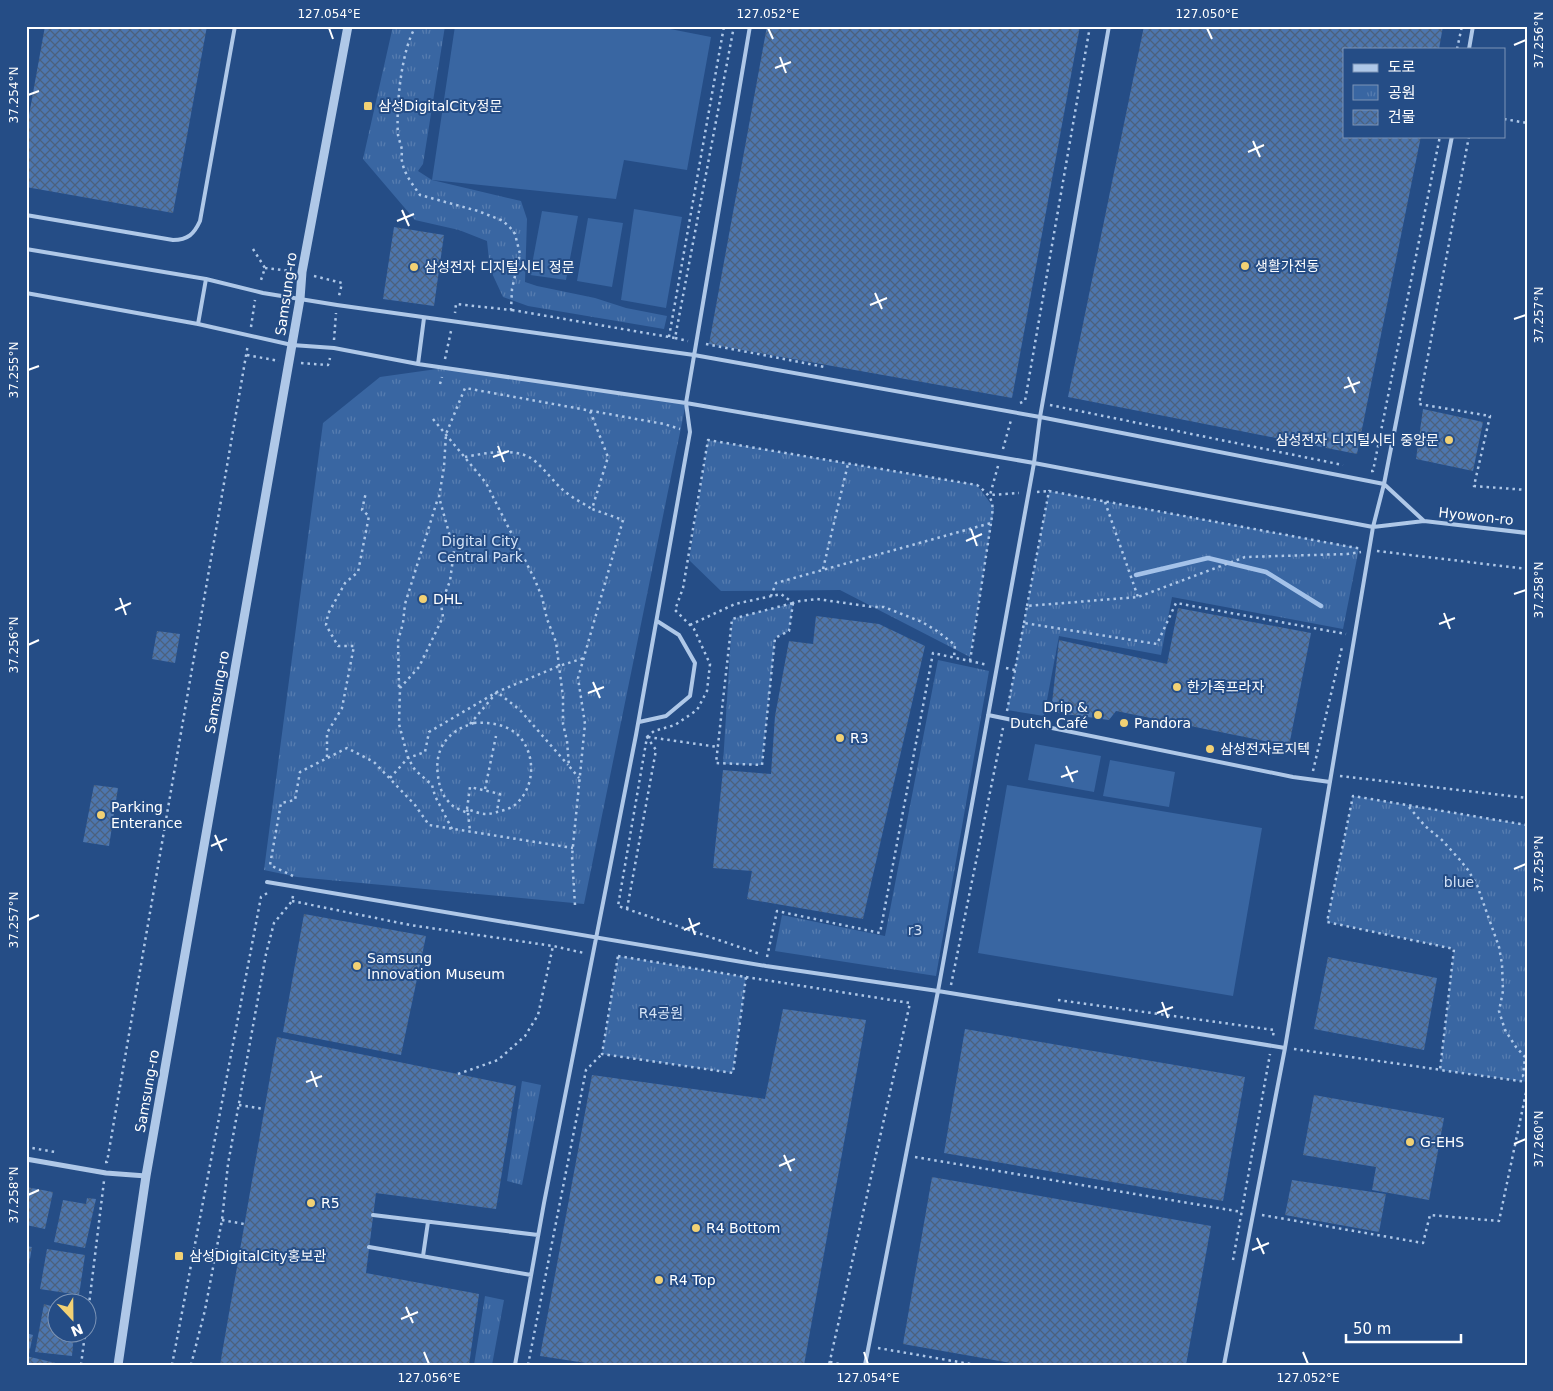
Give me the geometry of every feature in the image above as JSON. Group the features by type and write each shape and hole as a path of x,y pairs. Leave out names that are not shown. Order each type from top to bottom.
{"street":[{"name":"Samsung-ro","path":"118,1365 146,1176 292,345 300,298 302,272 348,26"},
{"path":"26,1159 106,1173 146,1176"}],"lane":[{"path":"26,215 172,240 181,240 192,235 200,221 235,26"},
{"path":"515,1365 538,1235 639,722 657,621 690,432 686,404 750,26"},
{"path":"865,1365 938,992 1034,463 1040,416 1109,26"},
{"path":"1469,48 1473,26"},
{"path":"1224,1365 1285,1048 1373,527 1384,484 1452,138"},
{"path":"26,250 206,279 256,291 424,318 694,355 1040,416 1384,484 1424,521"},
{"path":"198,324 206,279"},
{"name":"Hyowon-ro","path":"26,293 198,324 292,345 334,348 418,364 686,404 1034,463 1373,527 1424,521 1527,533"},
{"path":"418,364 424,318"},
{"path":"639,722 666,716 690,696 695,663 679,635 657,621"},
{"path":"988,715 1293,777 1330,782"},
{"path":"267,882 766,966 1285,1048"},
{"path":"373,1215 538,1235"},
{"path":"423,1256 428,1222"},
{"path":"369,1247 531,1275"}],"path":[{"path":"416,26 410,36 402,67 399,91 398,135 402,151 401,161 405,172 420,195 478,210 502,220 509,226 514,234 520,254 512,289 511,310"},
{"path":"669,337 724,26"},
{"path":"440,384 456,304 511,310 675,338 734,26"},
{"path":"970,661 994,508 990,495 1015,404 1025,401 1090,26"},
{"path":"1457,48 1462,26"},
{"path":"1506,119 1527,123"},
{"path":"1363,469 1373,471 1440,138"},
{"path":"1469,138 1419,404 1490,416 1474,486 1527,490"},
{"path":"90,1294 107,1162 250,336 256,291 266,268 253,249"},
{"path":"452,829 435,796 432,785 415,770 408,758 399,724 398,641 403,623 405,604 438,497 444,467 446,434 466,388 664,424 690,432"},
{"path":"1058,406 1344,465"},
{"path":"590,411 608,457 592,509"},
{"path":"433,418 486,483 534,578 542,598 556,642 564,697 563,724 567,741 569,766"},
{"path":"990,495 977,485 708,440 683,588 675,610 694,629 710,664 707,691 697,710 675,725 654,731 647,737 618,906 767,957 777,911 880,933 933,653 1015,670"},
{"path":"465,457 502,452 528,456 573,498 592,509 623,520 578,678 585,724 573,848 575,905"},
{"path":"823,570 848,464"},
{"path":"1006,713 1049,491 1369,550 1527,569"},
{"path":"327,758 326,734 342,708 354,646 338,646 326,625 328,614 345,583 358,572 369,516 362,510 366,492"},
{"path":"400,688 419,666 442,617 441,604 450,581 454,551 438,497"},
{"path":"1105,502 1138,597"},
{"path":"771,596 776,583 991,523"},
{"path":"1027,606 1138,597 1245,557 1347,554 1364,551 1361,560"},
{"path":"690,625 735,604 771,596 781,594 793,603"},
{"path":"793,603 789,631 775,638 762,765 716,763 732,619 800,600 817,599 873,608 884,606 912,620 922,622 937,631 955,645 954,658"},
{"path":"1024,623 1157,644 1176,603 1355,635"},
{"path":"1313,772 1345,634"},
{"path":"390,778 408,758 425,752 429,732 497,692 559,666 584,658"},
{"path":"469,724 490,723 507,728 517,734 527,747 532,767 528,787 518,802 508,809 486,814 458,810 448,802 440,788 436,765 438,752 443,744 455,732 469,724 497,692"},
{"path":"497,692 520,710 580,779"},
{"path":"951,985 1004,722"},
{"path":"636,735 718,747"},
{"path":"485,790 496,736"},
{"path":"626,909 656,750 647,737"},
{"path":"290,881 297,877 270,865 281,803 295,800 300,772 346,748 374,762 415,805 429,825 573,848"},
{"path":"1331,775 1527,798"},
{"path":"470,832 468,811 470,787 500,794 497,812"},
{"path":"1440,1070 1454,949 1327,922 1353,796 1527,826"},
{"path":"1408,805 1425,826 1442,840 1460,860 1477,885 1499,947 1503,991 1500,1011 1505,1030 1525,1057 1523,1076 1527,1081"},
{"path":"172,1365 261,897 275,889"},
{"path":"191,1365 205,1310 222,1220 228,1164 266,954 274,923 292,901 293,893"},
{"path":"292,901 410,925 553,946 592,954"},
{"path":"458,1074 498,1060 525,1036 538,1015 553,946"},
{"path":"528,1365 586,1070 602,1054 618,956 910,1002 830,1363 844,1365"},
{"path":"602,1054 732,1073 746,977"},
{"path":"1049,998 1274,1030 1233,1260"},
{"path":"1285,1048 1527,1081"},
{"path":"906,1156 1424,1243 1430,1215 1499,1221 1527,1088"},
{"path":"239,1105 264,1109"},
{"path":"26,1147 62,1154"},
{"path":"98,1161 107,1162"},
{"path":"222,1220 244,1224"},
{"path":"81,1365 84,1344"},
{"path":"869,1346 976,1365"}],"green space":[{"path":"393,26 445,26 423,164 418,171 432,180 521,201 527,219 525,282 595,298 626,308 667,316 664,329 528,306 503,297 490,269 487,241 459,230 415,220 363,159"},
{"path":"455,26 655,26 711,37 687,170 624,160 616,199 432,180"},
{"path":"634,209 682,217 666,308 621,300"},
{"path":"542,211 578,216 566,280 530,275"},
{"path":"588,218 623,223 612,287 577,281"},
{"name":"Digital City Central Park","path":"444,368 686,403 584,904 297,877 264,870 323,423 380,377"},
{"path":"708,440 977,485 994,508 970,657 840,590 721,591 689,560"},
{"path":"1049,491 1359,548 1343,629 1172,597 1161,655 1059,636 1044,716 1007,710"},
{"path":"793,603 789,631 775,638 762,765 723,764 732,619"},
{"name":"r3","path":"938,660 989,671 936,976 775,951 782,915 885,936"},
{"path":"1035,744 1101,756 1094,792 1028,780"},
{"path":"1110,760 1175,772 1169,807 1103,796"},
{"path":"1007,785 1262,828 1233,996 978,953"},
{"name":"blue","path":"1353,796 1527,825 1527,1082 1440,1070 1454,949 1327,922"},
{"name":"R4공원","path":"618,956 746,977 733,1073 602,1054"},
{"path":"522,1081 541,1085 522,1185 507,1181"},
{"path":"485,1296 504,1300 492,1365 474,1365"}],"building":[{"path":"45,26 207,26 173,213 26,187 26,132"},
{"path":"767,26 1080,26 1012,398 709,344"},
{"name":"생활가전동","path":"1144,26 1443,26 1439,48 1343,48 1343,138 1421,138 1357,454 1068,397"},
{"name":"삼성전자 디지털시티 정문","path":"394,227 444,235 434,306 383,299"},
{"name":"삼성전자 디지털시티 중앙문","path":"1423,409 1483,422 1473,471 1416,459"},
{"name":"한가족프라자","path":"1178,608 1311,633 1289,746 1116,711 1109,720 1051,712 1059,640 1167,664"},
{"path":"816,616 879,624 925,646 863,919 747,899 752,871 713,868 723,770 771,774 775,716 789,641 813,644"},
{"path":"157,631 180,634 175,663 152,659"},
{"name":"Parking Enterance","path":"94,785 118,788 109,846 83,842"},
{"name":"Samsung Innovation Museum","path":"304,914 426,936 401,1055 283,1032"},
{"path":"1328,957 1437,978 1424,1050 1314,1029"},
{"name":"R4 Bottom","path":"783,1009 866,1020 804,1365 599,1365 540,1356 592,1075 765,1099"},
{"path":"965,1029 1245,1077 1223,1201 944,1153"},
{"name":"R5","path":"277,1037 516,1086 496,1209 376,1193 366,1273 479,1294 469,1365 220,1365"},
{"path":"1314,1095 1444,1118 1429,1200 1372,1190 1376,1167 1303,1155"},
{"path":"932,1177 1211,1226 1186,1365 1022,1365 903,1344"},
{"path":"1292,1180 1386,1194 1379,1232 1285,1215"},
{"path":"26,1187 53,1192 45,1229 26,1225"},
{"path":"87,1198 96,1199 85,1248 54,1242 63,1200 86,1204"},
{"path":"26,1246 32,1247 27,1276 26,1276"},
{"path":"47,1249 85,1255 79,1294 40,1289"},
{"path":"44,1304 48,1305 48,1344 73,1344 72,1356 35,1352"},
{"path":"26,1333 33,1335 29,1354 26,1353"},
{"path":"26,1356 60,1364 60,1365 26,1365"}],"waterway":[{"path":"1136,575 1208,558 1266,572 1321,606"}],"place":[{"name":"삼성DigitalCity정문","path":"368,106"},
{"name":"생활가전동","path":"1245,266"},
{"name":"삼성전자 디지털시티 정문","path":"414,267"},
{"name":"삼성전자 디지털시티 중앙문","path":"1449,440"},
{"name":"DHL","path":"423,599"},
{"name":"한가족프라자","path":"1177,687"},
{"name":"Drip & Dutch Café","path":"1098,715"},
{"name":"Pandora","path":"1124,723"},
{"name":"R3","path":"840,738"},
{"name":"삼성전자로지텍","path":"1210,749"},
{"name":"Parking Enterance","path":"101,815"},
{"name":"Samsung Innovation Museum","path":"357,966"},
{"name":"G-EHS","path":"1410,1142"},
{"name":"R5","path":"311,1203"},
{"name":"R4 Bottom","path":"696,1228"},
{"name":"삼성DigitalCity홍보관","path":"179,1256"},
{"name":"R4 Top","path":"659,1280"}]}
